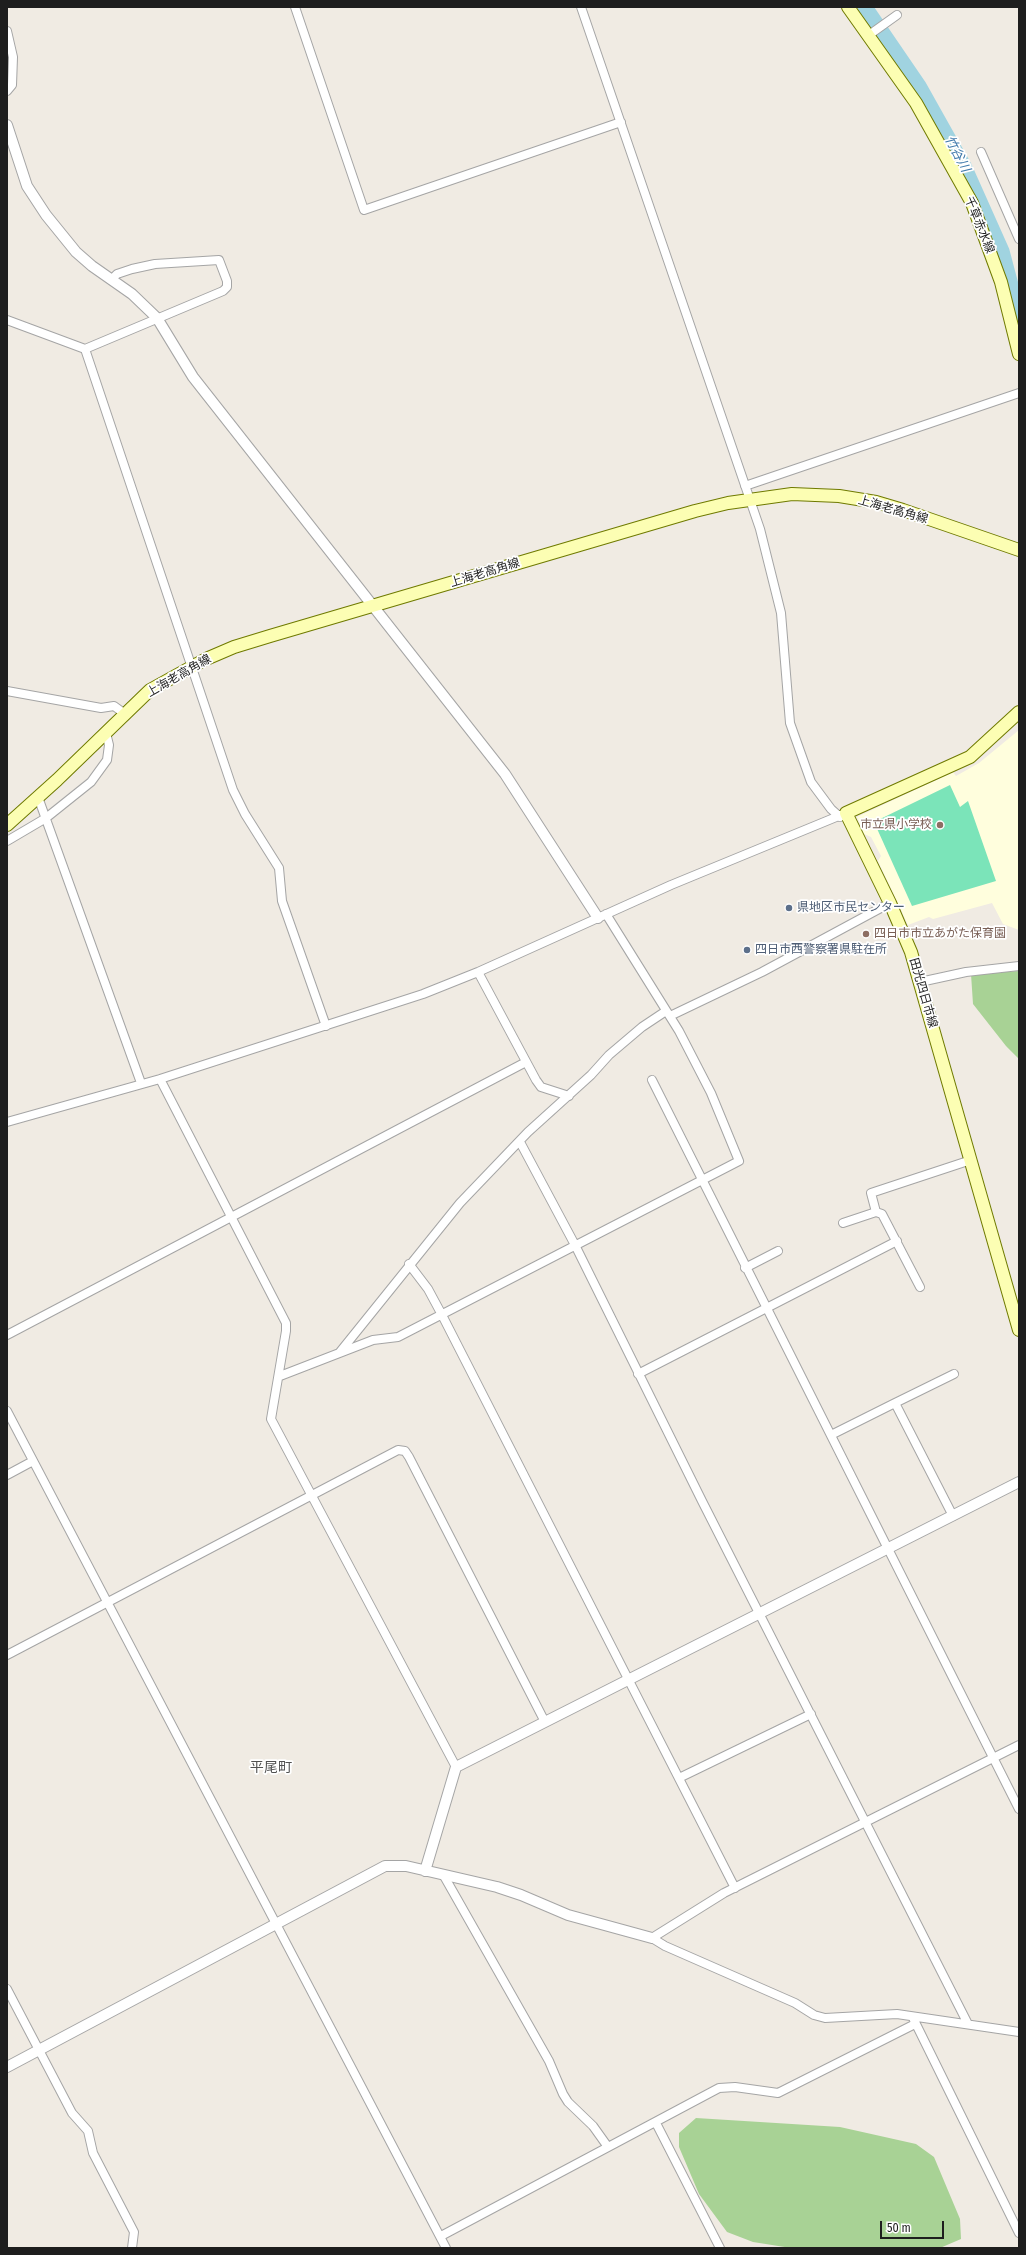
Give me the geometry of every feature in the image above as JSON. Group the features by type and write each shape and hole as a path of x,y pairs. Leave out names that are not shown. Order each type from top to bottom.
{"main road":[{"name":"千草赤水線","path":"848,7 916,103 972,203 1001,282 1019,354"},
{"name":"上海老高角線","path":"7,824 38,797 150,690 192,665 234,647 695,512 749,499 799,494 858,498 903,510 1019,550"},
{"path":"843,815 970,758 1019,712"},
{"name":"田光四日市線","path":"843,815 890,903 911,952 972,1160 1019,1330"}],"street":[{"path":"295,7 364,210 621,122"},
{"path":"581,7 745,486 770,564 781,613 790,723 811,782 831,810 843,815"},
{"path":"869,35 897,15"},
{"path":"7,31 13,57 12,85 7,92"},
{"path":"7,125 9,137 27,186 46,215 76,252 111,280 132,294 157,318 193,377 505,774 668,1013 711,1093 739,1161 575,1244 398,1337 373,1340 280,1376"},
{"path":"981,152 1019,238"},
{"path":"7,320 85,350 223,291 227,287 227,281 220,260 155,264 117,274 111,280"},
{"path":"85,350 233,790 245,814 278,868 282,901 326,1026"},
{"path":"745,486 1019,394"},
{"path":"7,691 101,708 114,706 125,714"},
{"path":"7,841 46,818 76,796 99,772 107,760 110,745 106,733"},
{"path":"38,797 141,1083"},
{"path":"7,1122 141,1083 160,1079 423,994 478,972 671,885 843,815"},
{"path":"340,1353 409,1264 460,1202 610,1055 642,1027 668,1013 762,972 890,903"},
{"path":"920,982 966,972 1019,966"},
{"path":"478,972 526,1062 542,1087 569,1096"},
{"path":"7,1335 526,1062"},
{"path":"160,1079 286,1323 280,1376 271,1419 456,1767 425,1871"},
{"path":"652,1080 701,1181 831,1435 1019,1809"},
{"path":"520,1142 575,1244 638,1374 968,2024"},
{"path":"876,1212 871,1193 972,1160"},
{"path":"843,1223 876,1212 882,1214 920,1287"},
{"path":"638,1374 897,1241"},
{"path":"745,1268 778,1251"},
{"path":"409,1264 428,1289 442,1314 735,1888"},
{"path":"831,1435 954,1374"},
{"path":"895,1403 953,1516"},
{"path":"7,1412 446,2248"},
{"path":"7,1656 398,1450 405,1451 545,1722"},
{"path":"7,1475 33,1461"},
{"path":"456,1767 1019,1482"},
{"path":"679,1778 810,1714"},
{"path":"652,1938 735,1888 1019,1745"},
{"path":"7,2067 275,1923 385,1866 406,1866 521,1894 568,1915 652,1938 665,1946 795,2003 814,2015 826,2018 881,2013 914,2021 968,2024 1019,2032"},
{"path":"444,1876 549,2061 563,2094 568,2102 593,2126 608,2147"},
{"path":"7,1989 72,2113 88,2131 93,2153 134,2232 132,2248"},
{"path":"441,2236 656,2123 719,2088 734,2088 766,2093 778,2093 788,2090 914,2021"},
{"path":"914,2021 1019,2233"},
{"path":"656,2123 720,2248"}],"shaded area":[{"name":"市立県小学校","path":"1019,730 1019,930 1003,924 992,903 933,919 929,917 908,925 878,861 881,856 871,837 864,834 857,817 953,772 956,776 979,763"}],"green space":[{"path":"950,785 960,807 968,801 996,881 912,906 874,822"},
{"path":"1019,971 1019,1059 1006,1046 973,1004 971,974"},
{"path":"696,2118 840,2127 916,2144 934,2157 960,2219 961,2239 940,2248 791,2248 753,2242 727,2232 699,2194 679,2147 679,2133"}],"waterway":[{"name":"竹谷川","path":"865,7 919,86 965,168 1002,251 1019,315"}],"place":[{"name":"市立県小学校","path":"940,825"},
{"name":"県地区市民センター","path":"789,908"},
{"name":"四日市市立あがた保育園","path":"866,934"},
{"name":"四日市西警察署県駐在所","path":"747,950"}],"district":[{"name":"平尾町","path":"271,1768"}]}
